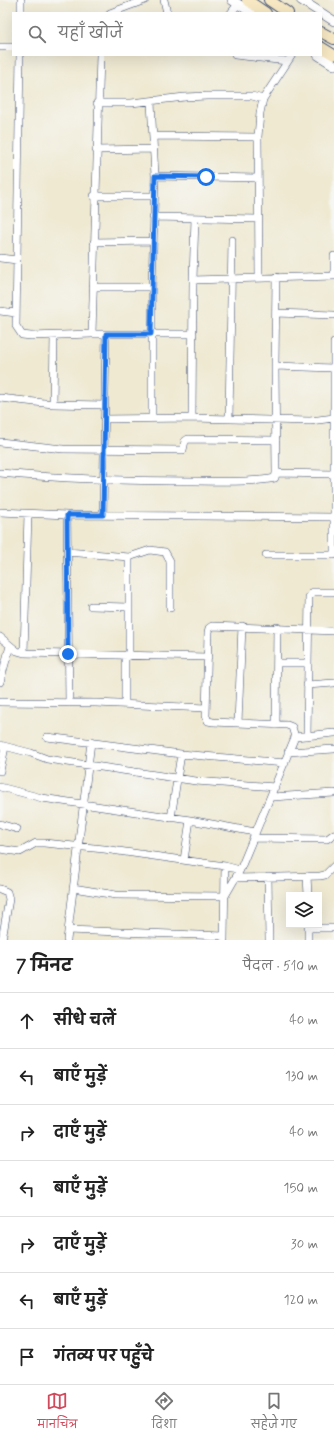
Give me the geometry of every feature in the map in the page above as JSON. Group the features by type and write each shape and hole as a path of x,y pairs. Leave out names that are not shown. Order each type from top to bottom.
{"main road":[{"path":"269,0 287,12"},
{"path":"239,1 264,12"},
{"path":"322,33 334,39"},
{"path":"322,48 334,55"}],"street":[{"path":"21,0 21,12"},
{"path":"113,12 145,0"},
{"path":"164,0 167,12"},
{"path":"301,0 320,12"},
{"path":"232,12 239,1 251,12"},
{"path":"322,13 334,21"},
{"path":"0,47 12,47"},
{"path":"20,56 16,326 22,335 193,334"},
{"path":"92,334 94,196 100,56"},
{"path":"253,56 290,58"},
{"path":"320,56 334,65"},
{"path":"259,278 258,137 263,99 290,58"},
{"path":"97,102 131,104 185,97 244,96 263,99"},
{"path":"152,102 155,176 152,241 152,418"},
{"path":"154,136 258,137"},
{"path":"96,150 154,149"},
{"path":"155,176 258,178"},
{"path":"94,196 153,196"},
{"path":"153,217 258,219"},
{"path":"192,418 195,218"},
{"path":"229,419 232,240"},
{"path":"94,242 152,241"},
{"path":"334,257 334,271"},
{"path":"0,258 17,260"},
{"path":"193,280 334,276"},
{"path":"0,473 104,479 220,481 273,478 276,476 276,278"},
{"path":"93,287 152,287"},
{"path":"0,311 16,313"},
{"path":"276,313 334,315"},
{"path":"103,515 106,334"},
{"path":"53,404 54,336"},
{"path":"266,555 334,554 334,343"},
{"path":"275,366 333,365"},
{"path":"0,398 53,404 104,405"},
{"path":"104,419 192,418 310,421 334,418"},
{"path":"0,442 63,449 104,451 181,451 184,450 185,441 188,439 276,440"},
{"path":"276,473 333,474"},
{"path":"0,512 67,515 333,517"},
{"path":"24,653 28,514"},
{"path":"67,515 69,703"},
{"path":"67,552 130,557 150,550 165,552 170,561 170,608"},
{"path":"125,704 130,557"},
{"path":"307,736 309,597 310,594 334,592"},
{"path":"91,606 128,607"},
{"path":"225,896 240,870 276,787 288,752 295,737 292,727 208,721 206,708 209,628 217,625 334,631"},
{"path":"238,723 242,626"},
{"path":"276,725 277,628"},
{"path":"0,637 10,646 24,653 208,657"},
{"path":"0,682 10,646"},
{"path":"277,663 308,663"},
{"path":"307,685 334,683"},
{"path":"0,702 125,704 206,708"},
{"path":"295,737 334,733"},
{"path":"48,737 182,754 284,763"},
{"path":"67,940 90,742"},
{"path":"0,771 3,746 31,753 47,759 88,764 178,779 222,784 276,787"},
{"path":"288,752 334,749"},
{"path":"172,818 182,754"},
{"path":"0,787 31,796 190,820 254,835 327,839 334,834"},
{"path":"272,796 334,792"},
{"path":"184,860 190,820"},
{"path":"0,824 17,828"},
{"path":"0,849 20,852 36,843 44,843 78,848 104,849 184,860 225,866 240,870"},
{"path":"68,930 224,938 225,866"},
{"path":"236,878 325,875 334,866"},
{"path":"307,876 308,892"},
{"path":"268,877 269,940"},
{"path":"73,888 116,895 225,896"},
{"path":"0,889 7,892 9,899 2,936"},
{"path":"308,928 308,940"},
{"path":"322,928 334,928"}],"route":[{"path":"68,654 67,515 103,515 106,334 151,334 153,196 155,176 206,177"}]}
